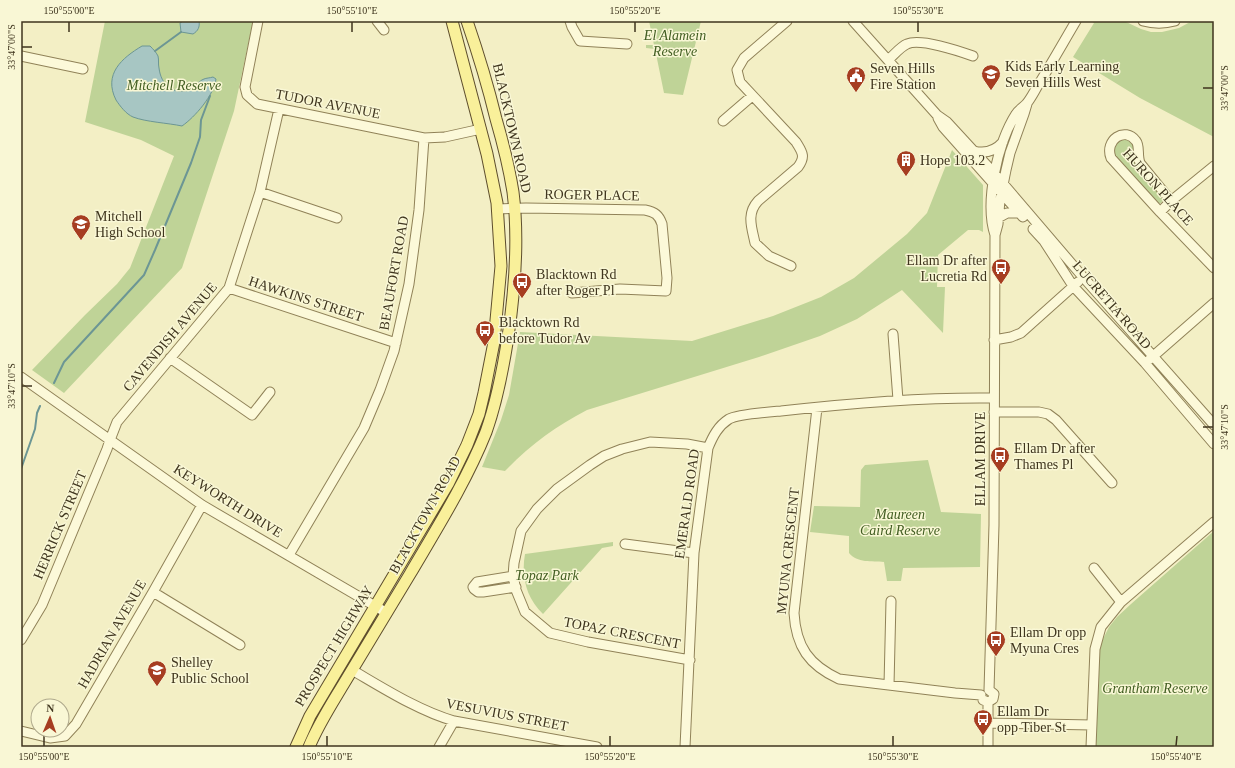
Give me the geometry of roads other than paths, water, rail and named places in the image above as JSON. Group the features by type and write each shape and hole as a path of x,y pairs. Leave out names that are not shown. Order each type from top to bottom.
{"main road":[{"name":"PROSPECT HIGHWAY","path":"296,747 310,716 448,484 467,445 479,414 493,350 501,266 497,209 487,154 452,21"},
{"name":"BLACKTOWN ROAD","path":"309,747 313,736 326,713 456,496 486,432 505,358 513,298 516,256 515,208 494,106 467,21"}],"street":[{"name":"TUDOR AVENUE","path":"258,21 245,87 247,94 257,104 424,138 445,137 481,129"},
{"path":"377,21 384,30"},
{"path":"570,21 580,41 627,44"},
{"path":"787,21 744,58 737,70 740,82 796,142 802,152 802,161 798,167 753,206 750,213 754,244 769,256 791,266"},
{"path":"853,21 937,115 947,122 994,173 1002,188"},
{"path":"995,235 1002,188 1010,153 1027,104 1076,21"},
{"path":"1143,21 1164,24 1175,21"},
{"path":"888,60 905,45 910,43 924,43 945,47 973,56"},
{"path":"21,56 82,69"},
{"path":"723,121 752,96"},
{"path":"995,235 991,225 992,183 994,173 1004,141 1017,112 1027,104"},
{"name":"CAVENDISH AVENUE","path":"110,440 117,422 229,288 260,192 279,109"},
{"name":"LUCRETIA ROAD","path":"937,115 943,127 992,183 1002,188 1154,356 1214,425"},
{"name":"HURON PLACE","path":"1171,200 1140,163 1136,141 1131,136 1125,135 1115,138 1110,145 1109,150 1111,158 1214,268"},
{"name":"BEAUFORT ROAD","path":"289,555 364,428 380,390 396,344 409,284 419,210 424,138"},
{"path":"974,151 982,153 992,151 1000,146 1004,141"},
{"path":"1160,212 1171,200 1214,166"},
{"name":"LUCRETIA ROAD","path":"1002,188 1044,242 1073,286 1145,363 1214,444"},
{"path":"260,192 338,218"},
{"name":"ROGER PLACE","path":"497,209 645,210 657,214 662,224 667,278 666,291 620,289 572,293"},
{"path":"998,218 1007,213 1020,213"},
{"name":"ELLAM DRIVE","path":"989,723 988,702 994,700 993,692 985,692 994,533 995,235"},
{"path":"994,340 1011,337 1021,333 1083,277"},
{"name":"HAWKINS STREET","path":"229,288 396,344"},
{"path":"1145,363 1214,303"},
{"path":"893,334 898,400"},
{"path":"170,358 252,415 270,392"},
{"name":"KEYWORTH DRIVE","path":"21,376 202,505 376,605 387,613"},
{"name":"EMERALD ROAD","path":"686,747 694,553 708,448 714,433 730,418 747,415 898,400 994,398"},
{"name":"MYUNA CRESCENT","path":"817,408 794,613 796,634 804,652 814,664 824,672 839,679 955,693 985,692"},
{"path":"994,412 1039,412 1048,414 1056,420 1112,483"},
{"name":"HERRICK STREET","path":"21,640 42,605 110,440"},
{"name":"TOPAZ CRESCENT","path":"690,660 588,642 550,633 525,612 513,576 514,562 521,531 536,509 557,489 604,456 622,449 650,442 687,444 708,448"},
{"name":"HADRIAN AVENUE","path":"21,731 50,738 65,736 76,724 154,592 202,505"},
{"path":"1091,747 1095,649 1101,627 1121,602 1214,522"},
{"path":"625,544 694,553"},
{"path":"1094,568 1121,602"},
{"path":"513,576 477,582 474,589 478,592 483,592 516,588"},
{"path":"154,592 240,645"},
{"path":"889,685 891,601"},
{"name":"VESUVIUS STREET","path":"352,670 439,717 596,747"},
{"path":"439,747 454,721"},
{"path":"988,747 989,723 1092,725"}],"water":[{"path":"183,21 199,21 196,32 193,34 181,32 180,23"},
{"path":"142,46 150,46 156,53 158,56 162,79 165,84 173,90 189,90 204,79 213,77 216,79 208,99 193,117 182,126 144,120 130,116 116,100 113,91 113,75 128,56"}],"waterway":[{"path":"155,51 181,32"},
{"path":"54,383 64,362 144,275 191,163 200,137 201,120 210,96"},
{"path":"21,469 35,429 37,413 40,406"}],"place":[{"name":"Kids Early Learning Seven Hills West","path":"991,91"},
{"name":"Seven Hills Fire Station","path":"856,93"},
{"name":"Hope 103.2","path":"906,177"},
{"name":"Mitchell High School","path":"81,241"},
{"name":"Ellam Dr after Lucretia Rd","path":"1001,285"},
{"name":"Blacktown Rd after Roger Pl","path":"522,299"},
{"name":"Blacktown Rd before Tudor Av","path":"485,347"},
{"name":"Ellam Dr after Thames Pl","path":"1000,473"},
{"name":"Ellam Dr opp Myuna Cres","path":"996,657"},
{"name":"Shelley Public School","path":"157,687"},
{"name":"Ellam Dr opp Tiber St","path":"983,736"}],"park label":[{"name":"El Alamein Reserve","path":"675,44"},
{"name":"Mitchell Reserve","path":"174,85"},
{"name":"Maureen Caird Reserve","path":"900,522"},
{"name":"Topaz Park","path":"547,575"},
{"name":"Grantham Reserve","path":"1155,688"}]}
